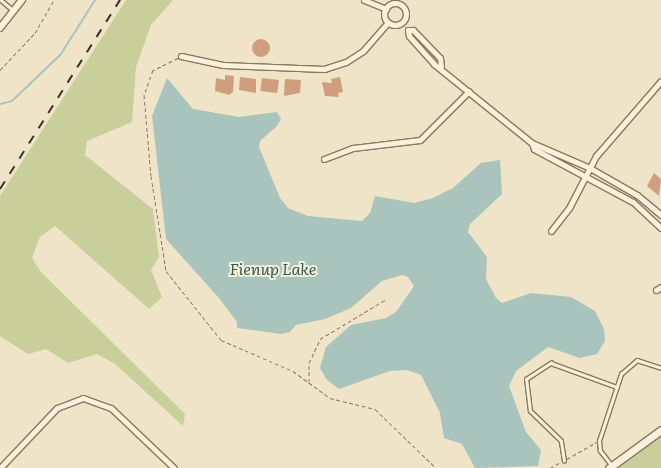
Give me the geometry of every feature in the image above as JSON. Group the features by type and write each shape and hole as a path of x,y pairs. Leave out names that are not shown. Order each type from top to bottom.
{"main road":[{"path":"610,467 661,430"}],"street":[{"path":"0,28 22,0"},
{"path":"364,0 386,9"},
{"path":"401,5 406,0"},
{"path":"386,9 391,4 401,5"},
{"path":"401,5 406,14 401,23"},
{"path":"386,9 388,22"},
{"path":"388,22 401,23 408,30 413,30 440,58 441,66 532,143 590,168 638,196 660,213 654,220"},
{"path":"181,56 223,65 324,69 346,62 362,50 388,22"},
{"path":"551,232 570,208 590,168 661,81"},
{"path":"324,159 353,148 420,140 469,91"},
{"path":"532,143 534,149 634,202 661,228"},
{"path":"0,468 57,408 83,398 111,408 174,468"}],"lane":[{"path":"1,0 14,11"},
{"path":"610,467 600,451 599,441 624,368 632,361 661,368"},
{"path":"564,461 561,441 530,411 524,386 526,379 551,363 578,376 617,387"}],"path":[{"path":"0,70 35,33 54,0"},
{"path":"181,56 153,70 144,95 151,176 166,271 221,340 279,364 310,382 330,398 375,409 436,468"},
{"path":"310,382 309,363 320,339 385,300"},
{"path":"550,468 599,441"}],"green space":[{"path":"126,0 173,0 151,25 136,67 132,122 87,141 85,155 153,209 159,257 151,270 162,297 149,309 55,226 40,237 32,258 41,272 185,414 183,426 115,364 97,354 68,363 46,349 28,354 0,336 0,196"},
{"path":"661,436 661,468 618,468"}],"water":[{"name":"Fienup Lake","path":"167,78 193,109 239,117 277,112 281,119 277,126 260,141 259,147 280,198 288,208 308,216 362,221 370,213 375,196 414,203 433,198 453,188 481,163 500,160 502,194 470,224 468,232 487,257 486,279 496,298 502,303 531,293 571,297 595,311 604,329 605,341 597,354 580,358 548,347 516,371 509,386 526,432 541,450 538,466 475,468 462,444 444,438 440,413 421,375 407,370 390,371 339,389 327,380 320,368 326,347 351,325 386,318 396,312 414,286 408,277 402,275 382,281 351,308 325,319 296,325 290,332 281,334 237,328 237,322 219,298 166,239 152,116"}],"building":[{"path":"261,39 267,42 270,48 267,54 261,57 255,54 252,48 255,42"},
{"path":"225,75 234,76 233,92 229,95 215,91 216,78 225,80"},
{"path":"240,77 256,79 256,93 239,90"},
{"path":"340,77 343,92 338,93 339,97 325,96 322,82 332,83 331,79"},
{"path":"262,78 279,80 277,93 260,91"},
{"path":"285,79 301,80 300,93 284,96"},
{"path":"654,173 661,179 659,196 647,186"}],"waterway":[{"path":"0,104 12,101 61,54 95,0"}],"railway":[{"path":"0,189 120,0"}]}
